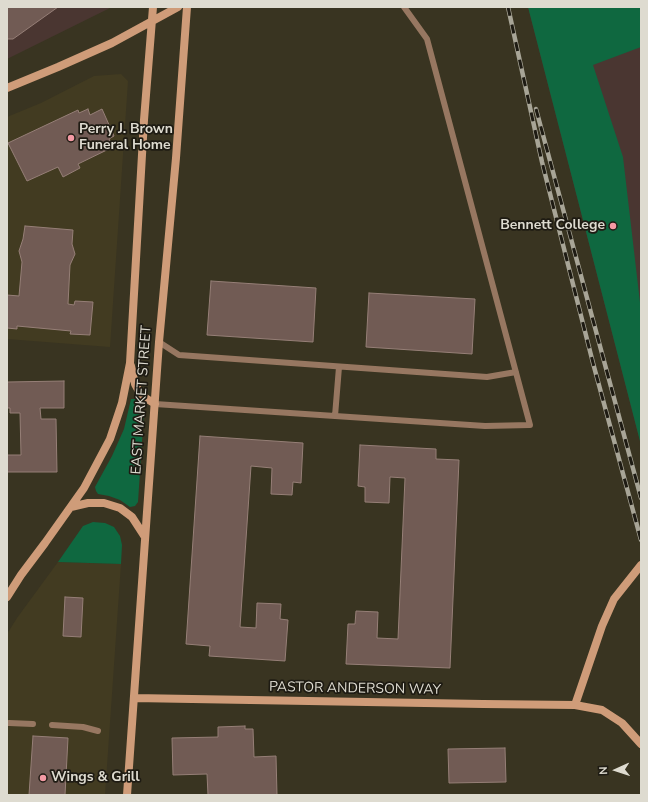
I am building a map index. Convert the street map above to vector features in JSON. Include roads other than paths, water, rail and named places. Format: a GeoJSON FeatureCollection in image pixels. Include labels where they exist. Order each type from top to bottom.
{"type":"FeatureCollection","features":[{"type":"Feature","properties":{"kind":"main road","name":"EAST MARKET STREET"},"geometry":{"type":"LineString","coordinates":[[7,597],[20,575],[84,488],[110,439],[122,403],[130,363],[144,120],[153,7]]}},
{"type":"Feature","properties":{"kind":"main road"},"geometry":{"type":"LineString","coordinates":[[7,88],[112,43],[178,7]]}},
{"type":"Feature","properties":{"kind":"main road","name":"EAST MARKET STREET"},"geometry":{"type":"LineString","coordinates":[[128,795],[159,342],[176,158],[187,7]]}},
{"type":"Feature","properties":{"kind":"main road"},"geometry":{"type":"LineString","coordinates":[[130,363],[135,384],[142,395],[155,404]]}},
{"type":"Feature","properties":{"kind":"main road"},"geometry":{"type":"LineString","coordinates":[[71,507],[88,503],[104,503],[120,508],[132,517],[145,537]]}},
{"type":"Feature","properties":{"kind":"main road"},"geometry":{"type":"LineString","coordinates":[[575,705],[602,626],[614,599],[641,565]]}},
{"type":"Feature","properties":{"kind":"main road","name":"PASTOR ANDERSON WAY"},"geometry":{"type":"LineString","coordinates":[[134,698],[575,705],[602,710],[622,723],[641,744]]}},
{"type":"Feature","properties":{"kind":"lane"},"geometry":{"type":"LineString","coordinates":[[155,404],[485,426],[530,425],[427,39],[404,7]]}},
{"type":"Feature","properties":{"kind":"lane"},"geometry":{"type":"LineString","coordinates":[[159,342],[179,355],[487,377],[516,372]]}},
{"type":"Feature","properties":{"kind":"lane"},"geometry":{"type":"LineString","coordinates":[[335,416],[339,367]]}},
{"type":"Feature","properties":{"kind":"lane"},"geometry":{"type":"LineString","coordinates":[[9,723],[33,724]]}},
{"type":"Feature","properties":{"kind":"lane"},"geometry":{"type":"LineString","coordinates":[[52,725],[83,727],[98,731]]}},
{"type":"Feature","properties":{"kind":"railway"},"geometry":{"type":"LineString","coordinates":[[508,7],[542,162],[593,363],[641,540]]}},
{"type":"Feature","properties":{"kind":"railway"},"geometry":{"type":"LineString","coordinates":[[536,109],[641,498]]}},
{"type":"Feature","properties":{"kind":"place","name":"Perry J. Brown Funeral Home"},"geometry":{"type":"Point","coordinates":[71,138]}},
{"type":"Feature","properties":{"kind":"place","name":"Bennett College"},"geometry":{"type":"Point","coordinates":[613,226]}},
{"type":"Feature","properties":{"kind":"place","name":"Wings & Grill"},"geometry":{"type":"Point","coordinates":[43,778]}}]}
